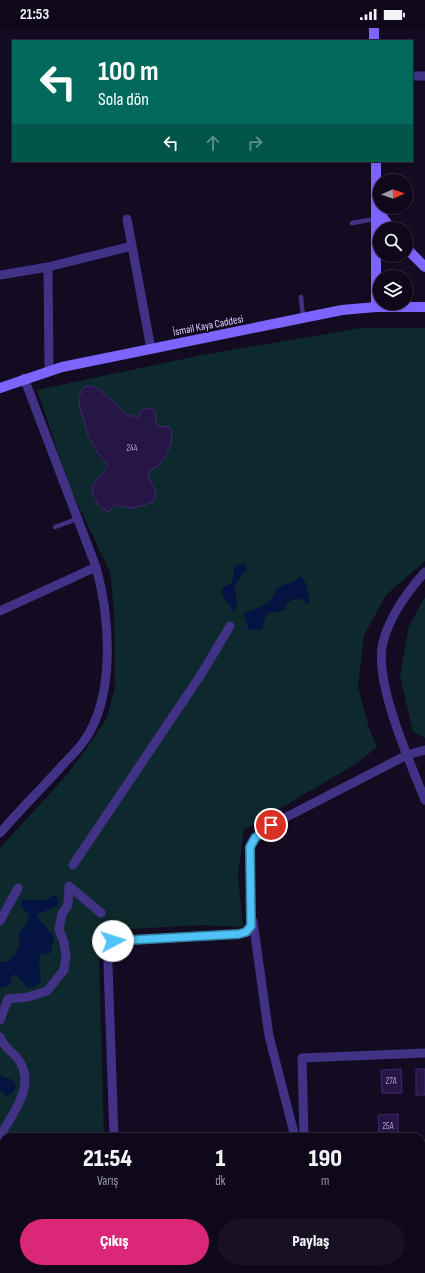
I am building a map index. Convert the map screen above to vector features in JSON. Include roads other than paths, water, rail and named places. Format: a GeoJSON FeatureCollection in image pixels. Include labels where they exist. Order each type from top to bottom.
{"type":"FeatureCollection","features":[{"type":"Feature","properties":{"kind":"street"},"geometry":{"type":"LineString","coordinates":[[374,28],[374,40]]}},
{"type":"Feature","properties":{"kind":"street"},"geometry":{"type":"LineString","coordinates":[[413,76],[425,76]]}},
{"type":"Feature","properties":{"kind":"street"},"geometry":{"type":"LineString","coordinates":[[376,162],[376,174]]}},
{"type":"Feature","properties":{"kind":"street"},"geometry":{"type":"LineString","coordinates":[[376,270],[377,214]]}},
{"type":"Feature","properties":{"kind":"street"},"geometry":{"type":"LineString","coordinates":[[127,219],[151,349]]}},
{"type":"Feature","properties":{"kind":"street"},"geometry":{"type":"LineString","coordinates":[[0,275],[48,267],[132,246]]}},
{"type":"Feature","properties":{"kind":"street"},"geometry":{"type":"LineString","coordinates":[[413,255],[425,267]]}},
{"type":"Feature","properties":{"kind":"street"},"geometry":{"type":"LineString","coordinates":[[48,267],[49,370]]}},
{"type":"Feature","properties":{"kind":"street","name":"İsmail Kaya Caddesi"},"geometry":{"type":"LineString","coordinates":[[0,388],[49,370],[342,310],[373,307]]}},
{"type":"Feature","properties":{"kind":"street","name":"İsmail Kaya Caddesi"},"geometry":{"type":"LineString","coordinates":[[413,307],[425,307]]}},
{"type":"Feature","properties":{"kind":"street"},"geometry":{"type":"LineString","coordinates":[[3,830],[84,741],[97,718],[106,678],[107,638],[103,590],[96,566],[24,378]]}},
{"type":"Feature","properties":{"kind":"street"},"geometry":{"type":"LineString","coordinates":[[0,611],[96,566]]}},
{"type":"Feature","properties":{"kind":"street"},"geometry":{"type":"LineString","coordinates":[[425,572],[410,588],[396,611],[382,643],[381,671],[386,692],[407,755],[425,800]]}},
{"type":"Feature","properties":{"kind":"street"},"geometry":{"type":"LineString","coordinates":[[73,865],[202,673],[230,626]]}},
{"type":"Feature","properties":{"kind":"street"},"geometry":{"type":"LineString","coordinates":[[114,1133],[108,965],[109,947],[113,941],[239,934],[246,932],[251,926],[252,909],[250,847],[255,838],[271,825],[407,755],[425,750]]}},
{"type":"Feature","properties":{"kind":"street"},"geometry":{"type":"LineString","coordinates":[[0,819],[3,830]]}},
{"type":"Feature","properties":{"kind":"street"},"geometry":{"type":"LineString","coordinates":[[0,993],[8,999],[28,997],[47,991],[64,970],[66,956],[64,943],[59,929],[62,914],[68,905],[69,886],[101,913]]}},
{"type":"Feature","properties":{"kind":"street"},"geometry":{"type":"LineString","coordinates":[[0,921],[18,888]]}},
{"type":"Feature","properties":{"kind":"street"},"geometry":{"type":"LineString","coordinates":[[252,909],[269,1036],[293,1133]]}},
{"type":"Feature","properties":{"kind":"street"},"geometry":{"type":"LineString","coordinates":[[0,1020],[8,999]]}},
{"type":"Feature","properties":{"kind":"street"},"geometry":{"type":"LineString","coordinates":[[0,1037],[24,1068],[26,1085],[22,1098],[2,1133]]}},
{"type":"Feature","properties":{"kind":"street"},"geometry":{"type":"LineString","coordinates":[[304,1133],[302,1058],[425,1052]]}},
{"type":"Feature","properties":{"kind":"lane"},"geometry":{"type":"LineString","coordinates":[[352,223],[377,219]]}},
{"type":"Feature","properties":{"kind":"lane"},"geometry":{"type":"LineString","coordinates":[[301,297],[303,318]]}},
{"type":"Feature","properties":{"kind":"lane"},"geometry":{"type":"LineString","coordinates":[[55,527],[77,519]]}}]}
